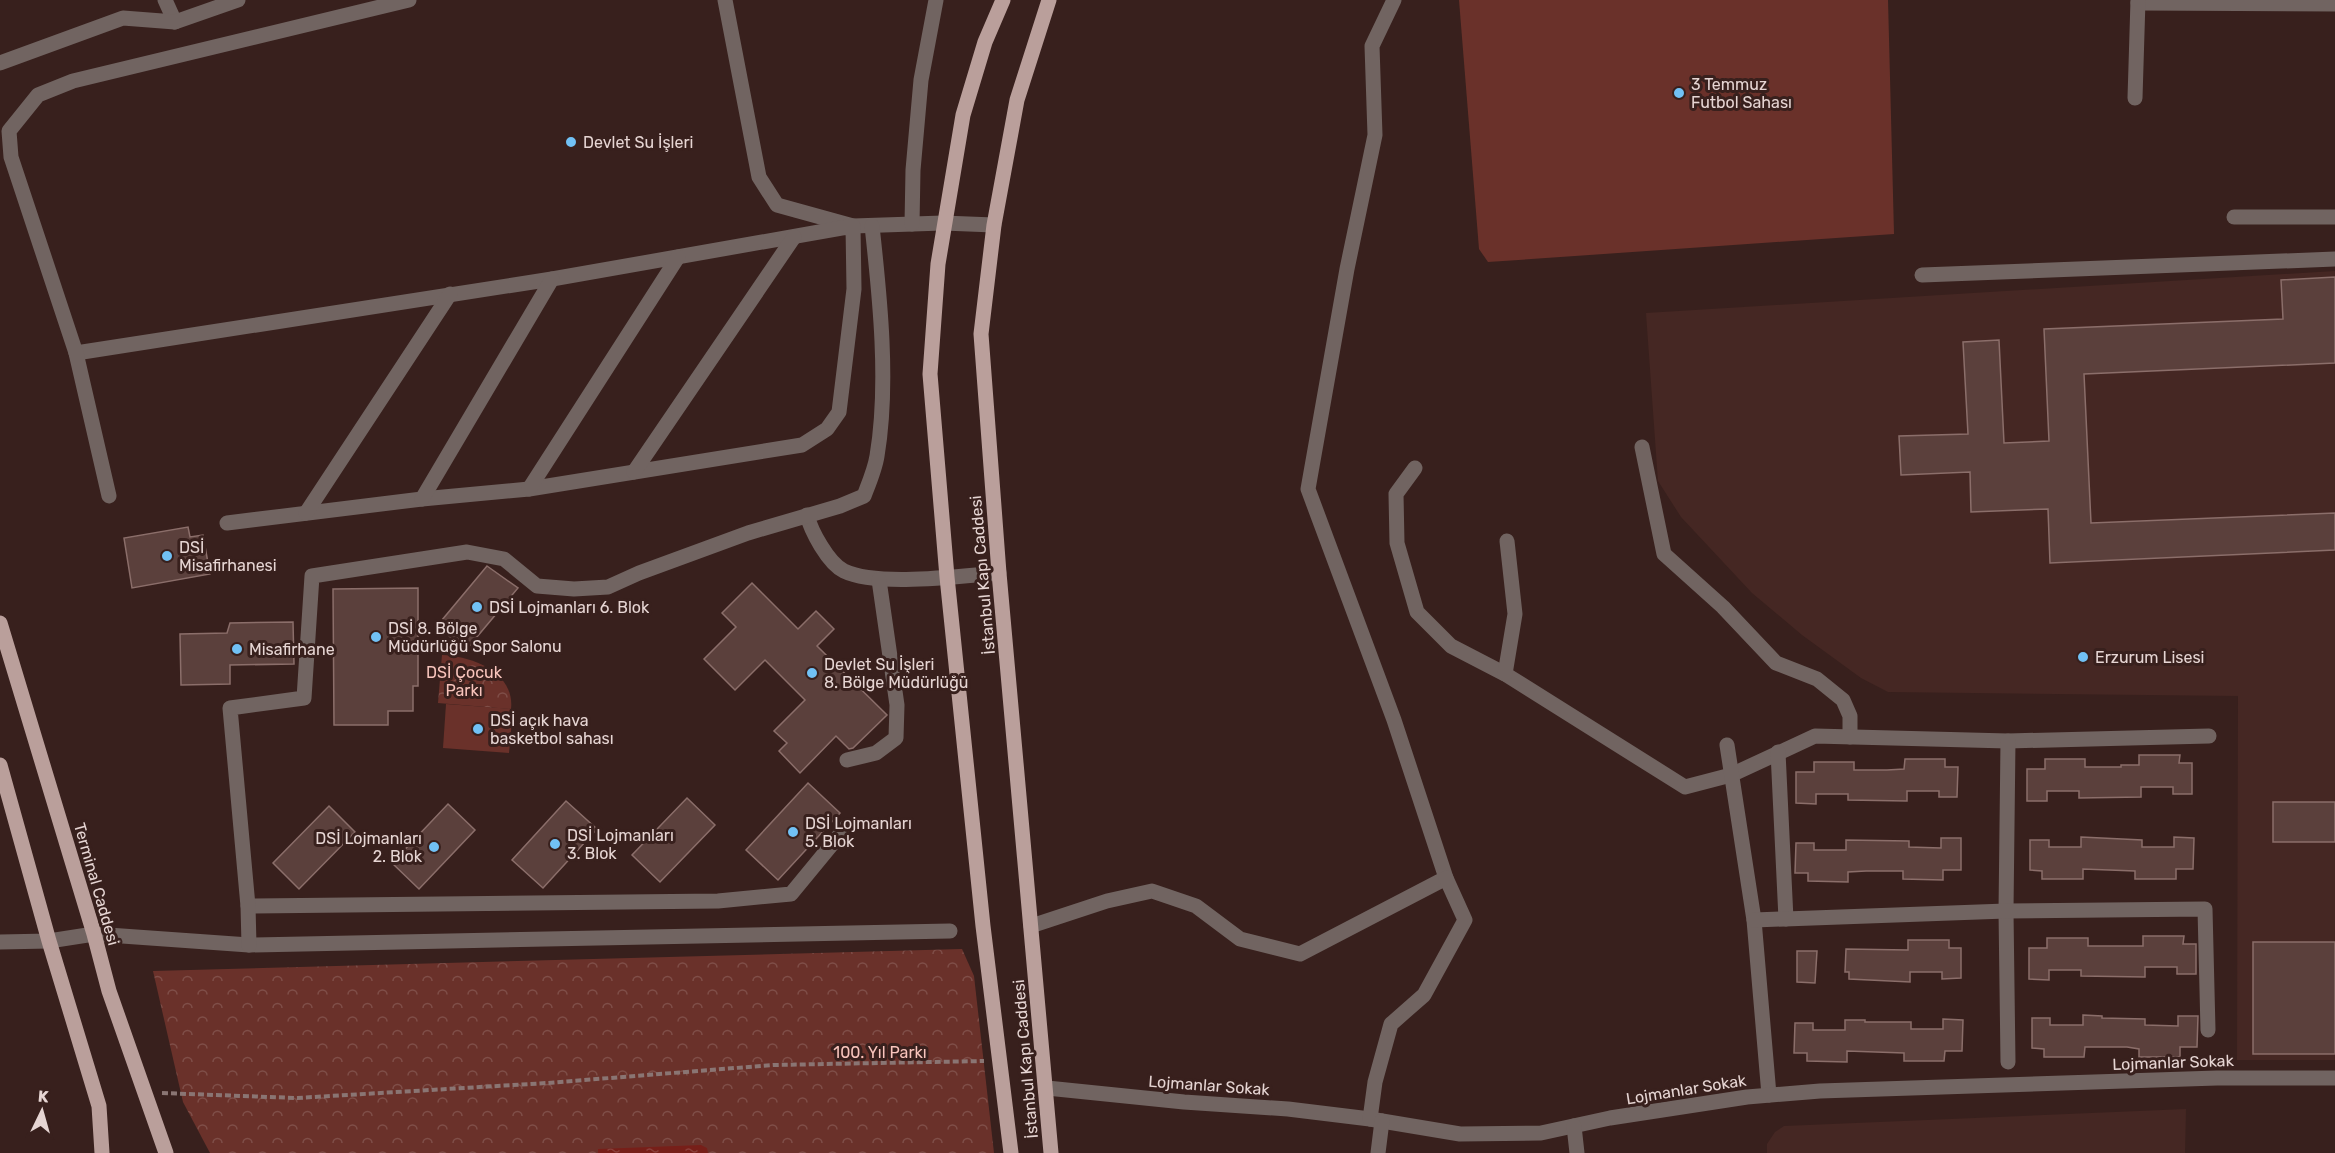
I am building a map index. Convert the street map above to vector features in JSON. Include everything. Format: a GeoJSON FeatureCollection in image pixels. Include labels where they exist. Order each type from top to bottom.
{"type":"FeatureCollection","features":[{"type":"Feature","properties":{"kind":"main road"},"geometry":{"type":"LineString","coordinates":[[1003,0],[986,42],[963,115],[943,223],[930,374],[983,926],[1011,1153]]}},
{"type":"Feature","properties":{"kind":"main road","name":"İstanbul Kapı Caddesi"},"geometry":{"type":"LineString","coordinates":[[1049,0],[1017,100],[994,225],[981,334],[999,573],[1047,1088],[1051,1153]]}},
{"type":"Feature","properties":{"kind":"main road","name":"Terminal Caddesi"},"geometry":{"type":"LineString","coordinates":[[0,623],[94,934],[109,991],[166,1153]]}},
{"type":"Feature","properties":{"kind":"main road"},"geometry":{"type":"LineString","coordinates":[[0,765],[49,941],[99,1106],[102,1153]]}},
{"type":"Feature","properties":{"kind":"street"},"geometry":{"type":"LineString","coordinates":[[165,0],[175,22]]}},
{"type":"Feature","properties":{"kind":"street"},"geometry":{"type":"LineString","coordinates":[[0,63],[123,18],[175,22],[238,0]]}},
{"type":"Feature","properties":{"kind":"street"},"geometry":{"type":"LineString","coordinates":[[109,496],[76,353],[11,158],[9,131],[38,95],[73,81],[409,0]]}},
{"type":"Feature","properties":{"kind":"street"},"geometry":{"type":"LineString","coordinates":[[725,0],[759,177],[777,205],[853,226]]}},
{"type":"Feature","properties":{"kind":"street"},"geometry":{"type":"LineString","coordinates":[[912,224],[913,170],[921,80],[936,0]]}},
{"type":"Feature","properties":{"kind":"street"},"geometry":{"type":"LineString","coordinates":[[1378,1153],[1375,1082],[1391,1024],[1424,995],[1465,921],[1446,878],[1394,720],[1308,489],[1347,269],[1375,135],[1372,46],[1394,0]]}},
{"type":"Feature","properties":{"kind":"street"},"geometry":{"type":"LineString","coordinates":[[2135,98],[2138,1],[2335,4]]}},
{"type":"Feature","properties":{"kind":"street"},"geometry":{"type":"LineString","coordinates":[[2234,217],[2335,217]]}},
{"type":"Feature","properties":{"kind":"street"},"geometry":{"type":"LineString","coordinates":[[76,353],[552,279],[853,226],[943,223],[994,225]]}},
{"type":"Feature","properties":{"kind":"street"},"geometry":{"type":"LineString","coordinates":[[227,523],[422,499],[530,489],[802,445],[827,429],[838,412],[854,289],[853,226]]}},
{"type":"Feature","properties":{"kind":"street"},"geometry":{"type":"LineString","coordinates":[[249,945],[248,906],[230,708],[304,698],[312,576],[468,552],[504,559],[537,586],[574,589],[608,587],[639,573],[748,533],[840,506],[864,496],[877,458],[882,405],[880,295],[872,226]]}},
{"type":"Feature","properties":{"kind":"street"},"geometry":{"type":"LineString","coordinates":[[634,472],[794,237]]}},
{"type":"Feature","properties":{"kind":"street"},"geometry":{"type":"LineString","coordinates":[[530,489],[678,257]]}},
{"type":"Feature","properties":{"kind":"street"},"geometry":{"type":"LineString","coordinates":[[1922,274],[2335,259]]}},
{"type":"Feature","properties":{"kind":"street"},"geometry":{"type":"LineString","coordinates":[[422,499],[552,279]]}},
{"type":"Feature","properties":{"kind":"street"},"geometry":{"type":"LineString","coordinates":[[306,513],[450,294]]}},
{"type":"Feature","properties":{"kind":"street"},"geometry":{"type":"LineString","coordinates":[[1642,447],[1664,554],[1723,607],[1776,663],[1817,679],[1843,700],[1850,716],[1850,737]]}},
{"type":"Feature","properties":{"kind":"street"},"geometry":{"type":"LineString","coordinates":[[1415,468],[1396,494],[1397,543],[1417,612],[1451,646],[1505,674],[1685,787],[1731,775],[1815,736],[2008,741],[2208,736]]}},
{"type":"Feature","properties":{"kind":"street"},"geometry":{"type":"LineString","coordinates":[[807,515],[817,542],[842,570],[879,580],[999,573]]}},
{"type":"Feature","properties":{"kind":"street"},"geometry":{"type":"LineString","coordinates":[[1505,674],[1515,614],[1507,541]]}},
{"type":"Feature","properties":{"kind":"street"},"geometry":{"type":"LineString","coordinates":[[848,760],[876,753],[896,738],[897,705],[879,580]]}},
{"type":"Feature","properties":{"kind":"street"},"geometry":{"type":"LineString","coordinates":[[2008,741],[2006,912],[2008,1062]]}},
{"type":"Feature","properties":{"kind":"street"},"geometry":{"type":"LineString","coordinates":[[1727,745],[1754,920],[1768,1095]]}},
{"type":"Feature","properties":{"kind":"street"},"geometry":{"type":"LineString","coordinates":[[1779,752],[1786,919]]}},
{"type":"Feature","properties":{"kind":"street"},"geometry":{"type":"LineString","coordinates":[[248,906],[718,901],[791,894],[847,826]]}},
{"type":"Feature","properties":{"kind":"street"},"geometry":{"type":"LineString","coordinates":[[1031,926],[1107,901],[1152,891],[1196,906],[1240,939],[1300,954],[1446,878]]}},
{"type":"Feature","properties":{"kind":"street"},"geometry":{"type":"LineString","coordinates":[[1754,920],[2006,912],[2205,909],[2208,1030]]}},
{"type":"Feature","properties":{"kind":"street"},"geometry":{"type":"LineString","coordinates":[[0,942],[49,941],[94,934],[249,945],[950,931]]}},
{"type":"Feature","properties":{"kind":"street","name":"Lojmanlar Sokak"},"geometry":{"type":"LineString","coordinates":[[1047,1088],[1184,1102],[1288,1109],[1460,1134],[1541,1133],[1622,1117],[1747,1097],[1820,1091],[2217,1078],[2335,1078]]}},
{"type":"Feature","properties":{"kind":"street"},"geometry":{"type":"LineString","coordinates":[[1574,1126],[1577,1153]]}},
{"type":"Feature","properties":{"kind":"path"},"geometry":{"type":"LineString","coordinates":[[145,1092],[297,1098],[547,1083],[773,1065],[1000,1061]]}},
{"type":"Feature","properties":{"kind":"shaded area","name":"Erzurum Lisesi"},"geometry":{"type":"Polygon","coordinates":[[[2335,271],[2335,1060],[2237,1060],[2238,696],[1888,692],[1861,678],[1802,635],[1752,593],[1681,517],[1658,481],[1646,313],[2335,271]]]}},
{"type":"Feature","properties":{"kind":"shaded area"},"geometry":{"type":"Polygon","coordinates":[[[2186,1109],[2185,1153],[1767,1153],[1767,1144],[1775,1132],[1784,1126],[2186,1109]]]}},
{"type":"Feature","properties":{"kind":"green space","name":"3 Temmuz Futbol Sahası"},"geometry":{"type":"Polygon","coordinates":[[[1459,0],[1888,0],[1894,234],[1488,262],[1479,249],[1459,0]]]}},
{"type":"Feature","properties":{"kind":"green space","name":"DSİ Çocuk Parkı"},"geometry":{"type":"Polygon","coordinates":[[[442,655],[466,659],[489,668],[506,685],[511,709],[438,703],[442,655]]]}},
{"type":"Feature","properties":{"kind":"green space","name":"DSİ açık hava basketbol sahası"},"geometry":{"type":"Polygon","coordinates":[[[446,704],[513,709],[509,753],[443,748],[446,704]]]}},
{"type":"Feature","properties":{"kind":"green space","name":"100. Yıl Parkı"},"geometry":{"type":"Polygon","coordinates":[[[962,949],[974,976],[994,1153],[210,1153],[183,1102],[153,971],[962,949]]]}},
{"type":"Feature","properties":{"kind":"water"},"geometry":{"type":"Polygon","coordinates":[[[701,1145],[707,1148],[708,1153],[598,1153],[598,1149],[701,1145]]]}},
{"type":"Feature","properties":{"kind":"building"},"geometry":{"type":"Polygon","coordinates":[[[2335,277],[2335,363],[2084,374],[2091,523],[2335,513],[2335,550],[2050,563],[2048,509],[1971,512],[1970,472],[1901,475],[1899,436],[1968,434],[1963,342],[1999,340],[2004,443],[2049,441],[2044,329],[2283,319],[2281,280],[2335,277]]]}},
{"type":"Feature","properties":{"kind":"building","name":"DSİ Misafirhanesi"},"geometry":{"type":"Polygon","coordinates":[[[188,527],[190,537],[203,535],[210,574],[132,588],[124,538],[188,527]]]}},
{"type":"Feature","properties":{"kind":"building","name":"DSİ Lojmanları 6. Blok"},"geometry":{"type":"Polygon","coordinates":[[[487,566],[518,588],[466,650],[437,626],[487,566]]]}},
{"type":"Feature","properties":{"kind":"building","name":"Devlet Su İşleri 8. Bölge Müdürlüğü"},"geometry":{"type":"Polygon","coordinates":[[[752,583],[798,629],[816,611],[834,629],[817,646],[887,715],[853,748],[849,749],[836,736],[800,773],[779,751],[787,743],[774,731],[805,700],[765,660],[735,690],[704,659],[736,627],[722,613],[752,583]]]}},
{"type":"Feature","properties":{"kind":"building","name":"DSİ 8. Bölge Müdürlüğü Spor Salonu"},"geometry":{"type":"Polygon","coordinates":[[[418,588],[418,686],[413,686],[413,711],[388,711],[388,725],[334,725],[333,589],[418,588]]]}},
{"type":"Feature","properties":{"kind":"building","name":"Misafirhane"},"geometry":{"type":"Polygon","coordinates":[[[293,622],[294,664],[230,665],[230,684],[181,685],[180,634],[227,633],[230,623],[293,622]]]}},
{"type":"Feature","properties":{"kind":"building"},"geometry":{"type":"Polygon","coordinates":[[[2139,755],[2180,755],[2179,763],[2192,763],[2192,794],[2173,794],[2173,787],[2141,787],[2141,797],[2079,798],[2079,791],[2047,791],[2047,801],[2027,801],[2027,769],[2045,769],[2045,759],[2085,759],[2085,767],[2121,767],[2121,765],[2139,765],[2139,755]]]}},
{"type":"Feature","properties":{"kind":"building"},"geometry":{"type":"Polygon","coordinates":[[[1905,759],[1945,759],[1945,767],[1958,767],[1957,797],[1939,797],[1939,791],[1907,791],[1907,801],[1848,800],[1848,794],[1816,794],[1816,804],[1796,803],[1796,772],[1814,772],[1814,762],[1854,762],[1854,770],[1887,770],[1904,769],[1905,759]]]}},
{"type":"Feature","properties":{"kind":"building","name":"DSİ Lojmanları 5. Blok"},"geometry":{"type":"Polygon","coordinates":[[[808,783],[840,813],[778,880],[746,850],[808,783]]]}},
{"type":"Feature","properties":{"kind":"building"},"geometry":{"type":"Polygon","coordinates":[[[687,798],[715,825],[660,882],[632,855],[687,798]]]}},
{"type":"Feature","properties":{"kind":"building","name":"DSİ Lojmanları 3. Blok"},"geometry":{"type":"Polygon","coordinates":[[[566,801],[597,829],[543,888],[512,860],[566,801]]]}},
{"type":"Feature","properties":{"kind":"building"},"geometry":{"type":"Polygon","coordinates":[[[2273,802],[2335,802],[2335,842],[2273,842],[2273,802]]]}},
{"type":"Feature","properties":{"kind":"building","name":"DSİ Lojmanları 2. Blok"},"geometry":{"type":"Polygon","coordinates":[[[448,804],[475,830],[419,889],[392,863],[448,804]]]}},
{"type":"Feature","properties":{"kind":"building"},"geometry":{"type":"Polygon","coordinates":[[[329,806],[355,832],[299,889],[273,863],[329,806]]]}},
{"type":"Feature","properties":{"kind":"building"},"geometry":{"type":"Polygon","coordinates":[[[2081,837],[2142,840],[2142,847],[2174,847],[2174,837],[2194,838],[2193,869],[2176,869],[2176,879],[2135,879],[2135,871],[2083,869],[2083,879],[2042,879],[2042,871],[2030,870],[2030,840],[2049,840],[2049,847],[2081,847],[2081,837]]]}},
{"type":"Feature","properties":{"kind":"building"},"geometry":{"type":"Polygon","coordinates":[[[1941,838],[1961,838],[1961,870],[1943,870],[1943,880],[1903,879],[1903,871],[1866,871],[1848,872],[1848,882],[1808,881],[1808,873],[1795,873],[1796,843],[1814,843],[1814,850],[1846,850],[1846,840],[1909,841],[1909,847],[1941,848],[1941,838]]]}},
{"type":"Feature","properties":{"kind":"building"},"geometry":{"type":"Polygon","coordinates":[[[2143,936],[2184,936],[2183,944],[2196,944],[2196,974],[2177,974],[2177,967],[2145,967],[2145,977],[2081,976],[2081,970],[2049,970],[2049,980],[2029,979],[2029,948],[2047,948],[2047,938],[2088,938],[2088,946],[2143,946],[2143,936]]]}},
{"type":"Feature","properties":{"kind":"building"},"geometry":{"type":"Polygon","coordinates":[[[1908,940],[1949,940],[1949,948],[1961,948],[1961,978],[1942,979],[1942,972],[1910,972],[1910,982],[1849,979],[1849,972],[1845,972],[1846,949],[1908,950],[1908,940]]]}},
{"type":"Feature","properties":{"kind":"building"},"geometry":{"type":"Polygon","coordinates":[[[2253,942],[2335,942],[2335,1054],[2253,1054],[2253,942]]]}},
{"type":"Feature","properties":{"kind":"building"},"geometry":{"type":"Polygon","coordinates":[[[1797,951],[1817,951],[1815,983],[1797,982],[1797,951]]]}},
{"type":"Feature","properties":{"kind":"building"},"geometry":{"type":"Polygon","coordinates":[[[2083,1015],[2145,1019],[2145,1025],[2178,1026],[2178,1016],[2198,1016],[2197,1047],[2180,1047],[2180,1057],[2139,1057],[2139,1049],[2127,1047],[2085,1047],[2084,1057],[2044,1057],[2044,1049],[2032,1048],[2032,1018],[2050,1018],[2050,1025],[2083,1025],[2083,1015]]]}},
{"type":"Feature","properties":{"kind":"building"},"geometry":{"type":"Polygon","coordinates":[[[1943,1019],[1963,1020],[1962,1051],[1945,1051],[1944,1061],[1904,1061],[1904,1053],[1847,1051],[1847,1062],[1807,1061],[1807,1053],[1794,1053],[1795,1023],[1813,1023],[1813,1030],[1845,1030],[1845,1020],[1911,1022],[1911,1029],[1943,1029],[1943,1019]]]}},
{"type":"Feature","properties":{"kind":"place","name":"3 Temmuz Futbol Sahası"},"geometry":{"type":"Point","coordinates":[1679,93]}},
{"type":"Feature","properties":{"kind":"place","name":"Devlet Su İşleri"},"geometry":{"type":"Point","coordinates":[571,142]}},
{"type":"Feature","properties":{"kind":"place","name":"DSİ Misafirhanesi"},"geometry":{"type":"Point","coordinates":[167,556]}},
{"type":"Feature","properties":{"kind":"place","name":"DSİ Lojmanları 6. Blok"},"geometry":{"type":"Point","coordinates":[477,607]}},
{"type":"Feature","properties":{"kind":"place","name":"DSİ 8. Bölge Müdürlüğü Spor Salonu"},"geometry":{"type":"Point","coordinates":[376,637]}},
{"type":"Feature","properties":{"kind":"place","name":"Misafirhane"},"geometry":{"type":"Point","coordinates":[237,649]}},
{"type":"Feature","properties":{"kind":"place","name":"Erzurum Lisesi"},"geometry":{"type":"Point","coordinates":[2083,657]}},
{"type":"Feature","properties":{"kind":"place","name":"Devlet Su İşleri 8. Bölge Müdürlüğü"},"geometry":{"type":"Point","coordinates":[812,673]}},
{"type":"Feature","properties":{"kind":"place","name":"DSİ açık hava basketbol sahası"},"geometry":{"type":"Point","coordinates":[478,729]}},
{"type":"Feature","properties":{"kind":"place","name":"DSİ Lojmanları 5. Blok"},"geometry":{"type":"Point","coordinates":[793,832]}},
{"type":"Feature","properties":{"kind":"place","name":"DSİ Lojmanları 3. Blok"},"geometry":{"type":"Point","coordinates":[555,844]}},
{"type":"Feature","properties":{"kind":"place","name":"DSİ Lojmanları 2. Blok"},"geometry":{"type":"Point","coordinates":[434,847]}}]}
